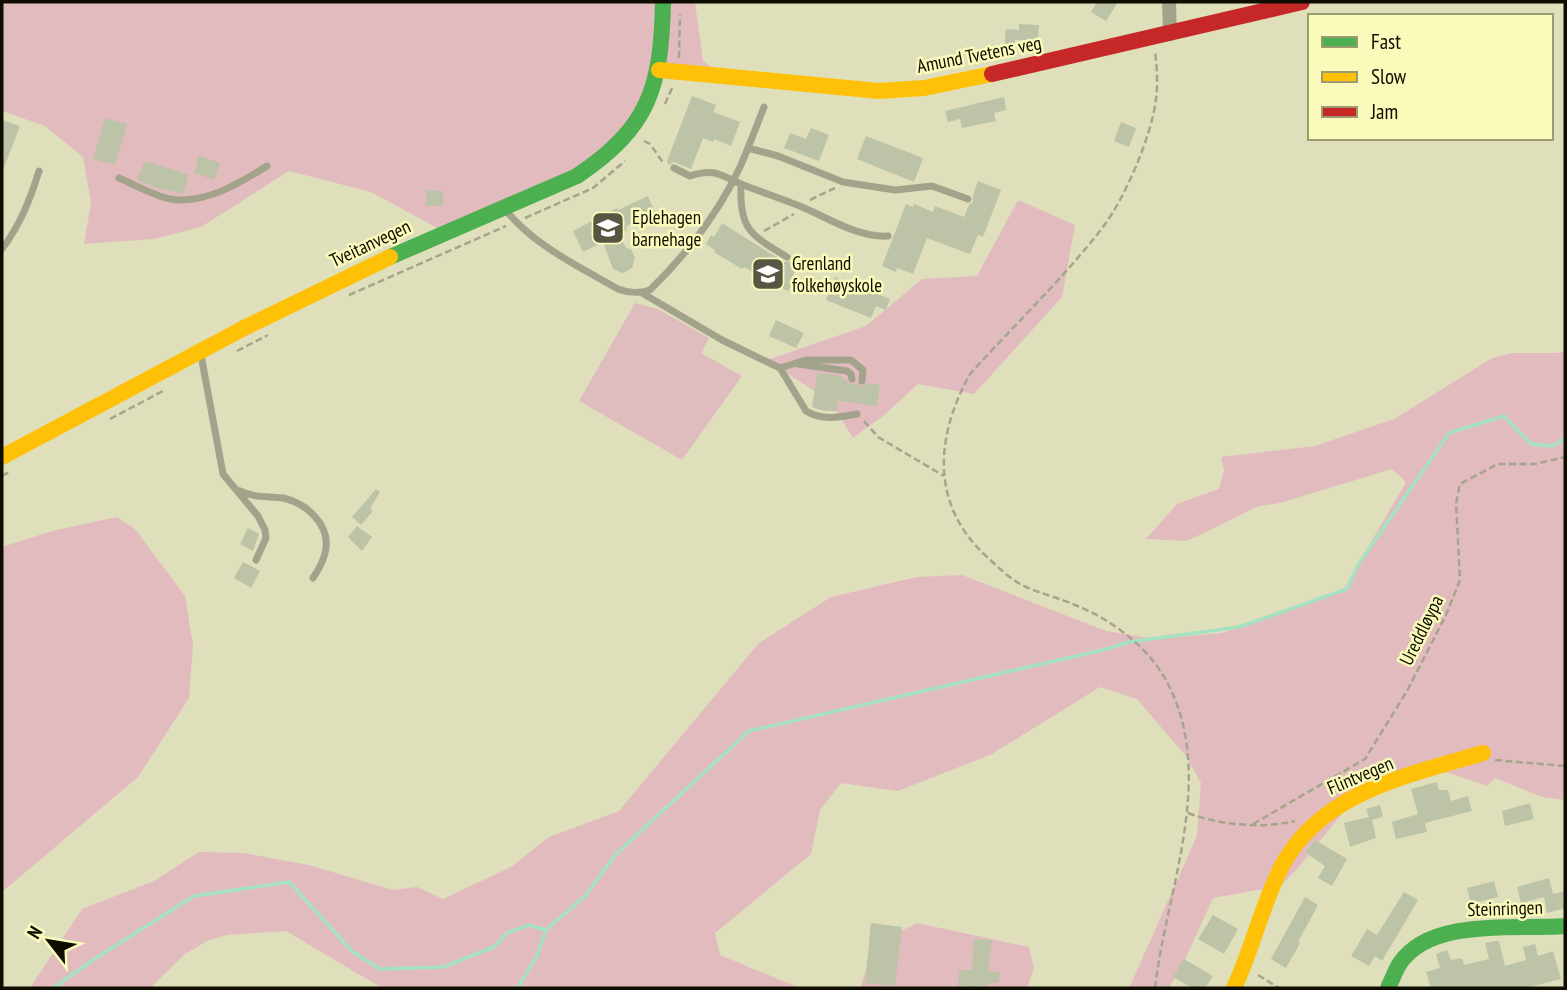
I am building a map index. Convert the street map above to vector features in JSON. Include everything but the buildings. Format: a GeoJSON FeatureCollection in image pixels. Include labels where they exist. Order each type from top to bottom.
{"type":"FeatureCollection","features":[{"type":"Feature","properties":{"kind":"street","name":"Tveitanvegen"},"geometry":{"type":"LineString","coordinates":[[2,457],[200,351],[362,269],[577,176],[597,164],[615,149],[640,118],[649,101],[659,70],[663,2]]}},
{"type":"Feature","properties":{"kind":"street"},"geometry":{"type":"LineString","coordinates":[[1169,2],[1171,34]]}},
{"type":"Feature","properties":{"kind":"street","name":"Amund Tvetens veg"},"geometry":{"type":"LineString","coordinates":[[659,70],[880,91],[924,88],[1154,38],[1294,3]]}},
{"type":"Feature","properties":{"kind":"street","name":"Flintvegen"},"geometry":{"type":"LineString","coordinates":[[1234,988],[1283,863],[1296,842],[1317,819],[1360,794],[1483,753]]}},
{"type":"Feature","properties":{"kind":"street","name":"Steinringen"},"geometry":{"type":"LineString","coordinates":[[1388,988],[1392,976],[1409,951],[1426,939],[1465,929],[1565,926]]}},
{"type":"Feature","properties":{"kind":"lane"},"geometry":{"type":"LineString","coordinates":[[504,208],[515,222],[537,241],[618,289],[628,293],[650,290],[674,265],[737,182],[764,107]]}},
{"type":"Feature","properties":{"kind":"lane"},"geometry":{"type":"LineString","coordinates":[[748,148],[778,156],[843,182],[895,191],[932,187],[968,199]]}},
{"type":"Feature","properties":{"kind":"lane"},"geometry":{"type":"LineString","coordinates":[[119,178],[159,196],[184,200],[216,193],[267,166]]}},
{"type":"Feature","properties":{"kind":"lane"},"geometry":{"type":"LineString","coordinates":[[674,169],[690,176],[711,172],[870,236],[888,236]]}},
{"type":"Feature","properties":{"kind":"lane"},"geometry":{"type":"LineString","coordinates":[[2,249],[28,207],[39,171]]}},
{"type":"Feature","properties":{"kind":"lane"},"geometry":{"type":"LineString","coordinates":[[737,182],[744,223],[757,236],[787,257]]}},
{"type":"Feature","properties":{"kind":"lane"},"geometry":{"type":"LineString","coordinates":[[642,293],[722,340],[780,368],[812,415],[836,418],[857,414]]}},
{"type":"Feature","properties":{"kind":"lane"},"geometry":{"type":"LineString","coordinates":[[200,351],[223,474],[258,516],[265,530],[266,538],[256,560]]}},
{"type":"Feature","properties":{"kind":"lane"},"geometry":{"type":"LineString","coordinates":[[780,368],[820,359],[851,360],[863,370],[862,380]]}},
{"type":"Feature","properties":{"kind":"lane"},"geometry":{"type":"LineString","coordinates":[[797,364],[847,372],[852,379]]}},
{"type":"Feature","properties":{"kind":"lane"},"geometry":{"type":"LineString","coordinates":[[231,485],[242,493],[284,498],[314,515],[327,537],[326,551],[313,578]]}},
{"type":"Feature","properties":{"kind":"path"},"geometry":{"type":"LineString","coordinates":[[1154,38],[1157,70],[1153,113],[1134,169],[1118,203],[1104,226],[1078,257],[970,374],[959,393],[948,423],[942,456],[953,511],[965,533],[1003,572],[1020,584],[1078,606],[1109,622],[1152,658],[1170,687],[1185,734],[1190,770],[1188,813],[1164,926],[1155,988]]}},
{"type":"Feature","properties":{"kind":"path"},"geometry":{"type":"LineString","coordinates":[[644,141],[650,144],[661,162],[674,169]]}},
{"type":"Feature","properties":{"kind":"path"},"geometry":{"type":"LineString","coordinates":[[793,203],[822,196],[843,182]]}},
{"type":"Feature","properties":{"kind":"path"},"geometry":{"type":"LineString","coordinates":[[757,236],[789,216],[807,209]]}},
{"type":"Feature","properties":{"kind":"path"},"geometry":{"type":"LineString","coordinates":[[857,414],[878,437],[944,476]]}},
{"type":"Feature","properties":{"kind":"path","name":"Ureddløypa"},"geometry":{"type":"LineString","coordinates":[[1254,824],[1365,759],[1400,703],[1446,615],[1460,580],[1456,503],[1460,484],[1498,464],[1535,464],[1565,457]]}},
{"type":"Feature","properties":{"kind":"path"},"geometry":{"type":"LineString","coordinates":[[1483,753],[1493,760],[1565,766]]}},
{"type":"Feature","properties":{"kind":"path"},"geometry":{"type":"LineString","coordinates":[[1188,813],[1210,820],[1272,825],[1309,817],[1317,819]]}},
{"type":"Feature","properties":{"kind":"path"},"geometry":{"type":"LineString","coordinates":[[1243,966],[1279,988]]}},
{"type":"Feature","properties":{"kind":"shaded area"},"geometry":{"type":"Polygon","coordinates":[[[2,2],[695,2],[703,61],[725,76],[658,66],[638,117],[587,169],[443,231],[371,192],[289,171],[201,227],[154,239],[84,244],[91,203],[83,157],[45,126],[2,111],[2,2]]]}},
{"type":"Feature","properties":{"kind":"shaded area"},"geometry":{"type":"Polygon","coordinates":[[[1018,200],[1075,225],[1062,297],[974,394],[918,384],[883,416],[853,438],[831,402],[767,360],[866,326],[922,279],[977,276],[1018,200]]]}},
{"type":"Feature","properties":{"kind":"shaded area"},"geometry":{"type":"Polygon","coordinates":[[[635,303],[658,309],[709,338],[701,353],[742,376],[682,460],[579,401],[635,303]]]}},
{"type":"Feature","properties":{"kind":"shaded area"},"geometry":{"type":"Polygon","coordinates":[[[1565,351],[1565,800],[1542,797],[1495,778],[1487,786],[1446,772],[1358,794],[1296,870],[1270,896],[1262,889],[1213,898],[1169,988],[1129,988],[1197,836],[1201,783],[1185,755],[1137,699],[1100,687],[992,754],[898,791],[841,783],[820,810],[811,854],[715,933],[720,955],[800,988],[382,988],[286,931],[227,935],[209,940],[185,954],[150,988],[30,988],[82,909],[154,881],[199,852],[243,853],[309,865],[393,890],[417,887],[443,899],[511,867],[549,837],[619,811],[759,643],[831,597],[917,577],[962,575],[1106,631],[1156,639],[1222,633],[1342,592],[1406,482],[1392,469],[1280,503],[1259,506],[1187,541],[1146,539],[1177,504],[1219,489],[1224,470],[1221,457],[1315,446],[1394,419],[1492,358],[1513,353],[1565,351]]]}},
{"type":"Feature","properties":{"kind":"shaded area"},"geometry":{"type":"Polygon","coordinates":[[[117,517],[135,529],[185,596],[193,645],[189,698],[138,777],[2,892],[2,547],[52,531],[117,517]]]}},
{"type":"Feature","properties":{"kind":"shaded area"},"geometry":{"type":"Polygon","coordinates":[[[917,923],[1029,947],[1034,968],[1027,988],[860,988],[875,944],[917,923]]]}},
{"type":"Feature","properties":{"kind":"waterway"},"geometry":{"type":"LineString","coordinates":[[517,988],[536,958],[546,930],[585,896],[615,855],[749,731],[1129,642],[1239,627],[1347,589],[1358,565],[1449,433],[1504,416],[1531,444],[1553,446],[1565,438]]}},
{"type":"Feature","properties":{"kind":"waterway"},"geometry":{"type":"LineString","coordinates":[[53,988],[194,896],[289,882],[353,952],[380,969],[443,967],[494,947],[507,933],[529,925],[546,930]]}},
{"type":"Feature","properties":{"kind":"traffic: fast"},"geometry":{"type":"LineString","coordinates":[[390,257],[577,176],[602,158],[636,122],[647,103],[659,58],[663,2]]}},
{"type":"Feature","properties":{"kind":"traffic: fast"},"geometry":{"type":"LineString","coordinates":[[1388,988],[1400,963],[1414,948],[1432,938],[1476,929],[1565,926]]}},
{"type":"Feature","properties":{"kind":"traffic: slow"},"geometry":{"type":"LineString","coordinates":[[659,70],[879,91],[924,88],[992,74]]}},
{"type":"Feature","properties":{"kind":"traffic: slow"},"geometry":{"type":"LineString","coordinates":[[2,457],[244,328],[390,257]]}},
{"type":"Feature","properties":{"kind":"traffic: slow"},"geometry":{"type":"LineString","coordinates":[[1234,988],[1283,864],[1300,839],[1321,819],[1371,789],[1483,753]]}},
{"type":"Feature","properties":{"kind":"traffic: jam"},"geometry":{"type":"LineString","coordinates":[[992,74],[1302,2]]}},
{"type":"Feature","properties":{"kind":"place","name":"Eplehagen barnehage"},"geometry":{"type":"Point","coordinates":[608,228]}},
{"type":"Feature","properties":{"kind":"place","name":"Grenland folkehøyskole"},"geometry":{"type":"Point","coordinates":[768,274]}}]}
